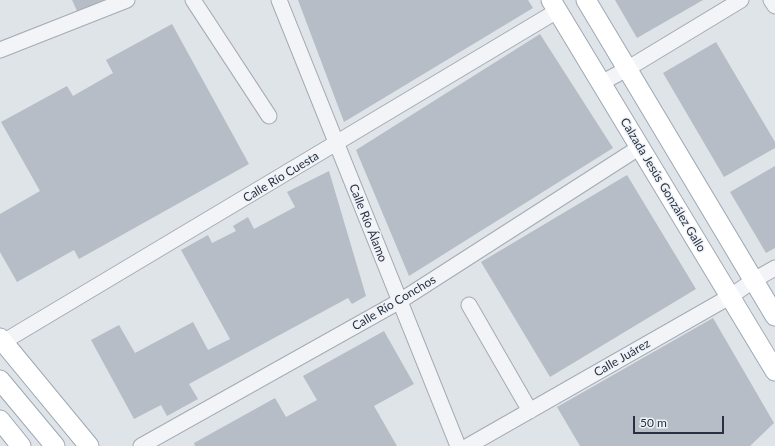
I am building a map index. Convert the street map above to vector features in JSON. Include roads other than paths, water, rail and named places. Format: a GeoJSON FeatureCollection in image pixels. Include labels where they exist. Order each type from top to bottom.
{"type":"FeatureCollection","features":[{"type":"Feature","properties":{"kind":"main road"},"geometry":{"type":"LineString","coordinates":[[586,0],[775,316]]}},
{"type":"Feature","properties":{"kind":"main road","name":"Calzada Jesús González Gallo"},"geometry":{"type":"LineString","coordinates":[[554,6],[775,370]]}},
{"type":"Feature","properties":{"kind":"main road"},"geometry":{"type":"LineString","coordinates":[[2,340],[89,446]]}},
{"type":"Feature","properties":{"kind":"main road"},"geometry":{"type":"LineString","coordinates":[[0,380],[55,446]]}},
{"type":"Feature","properties":{"kind":"main road"},"geometry":{"type":"LineString","coordinates":[[0,420],[21,446]]}},
{"type":"Feature","properties":{"kind":"street"},"geometry":{"type":"LineString","coordinates":[[0,50],[127,0]]}},
{"type":"Feature","properties":{"kind":"street"},"geometry":{"type":"LineString","coordinates":[[193,0],[269,116]]}},
{"type":"Feature","properties":{"kind":"street","name":"Calle Río Álamo"},"geometry":{"type":"LineString","coordinates":[[279,0],[458,446]]}},
{"type":"Feature","properties":{"kind":"street"},"geometry":{"type":"LineString","coordinates":[[601,83],[627,69],[741,0]]}},
{"type":"Feature","properties":{"kind":"street"},"geometry":{"type":"LineString","coordinates":[[772,0],[775,6]]}},
{"type":"Feature","properties":{"kind":"street","name":"Calle Río Cuesta"},"geometry":{"type":"LineString","coordinates":[[2,340],[336,144],[554,6]]}},
{"type":"Feature","properties":{"kind":"street","name":"Calle Río Conchos"},"geometry":{"type":"LineString","coordinates":[[141,446],[400,302],[640,147]]}},
{"type":"Feature","properties":{"kind":"street","name":"Calle Juárez"},"geometry":{"type":"LineString","coordinates":[[468,446],[731,296],[775,268]]}},
{"type":"Feature","properties":{"kind":"street"},"geometry":{"type":"LineString","coordinates":[[469,304],[530,411]]}}]}
